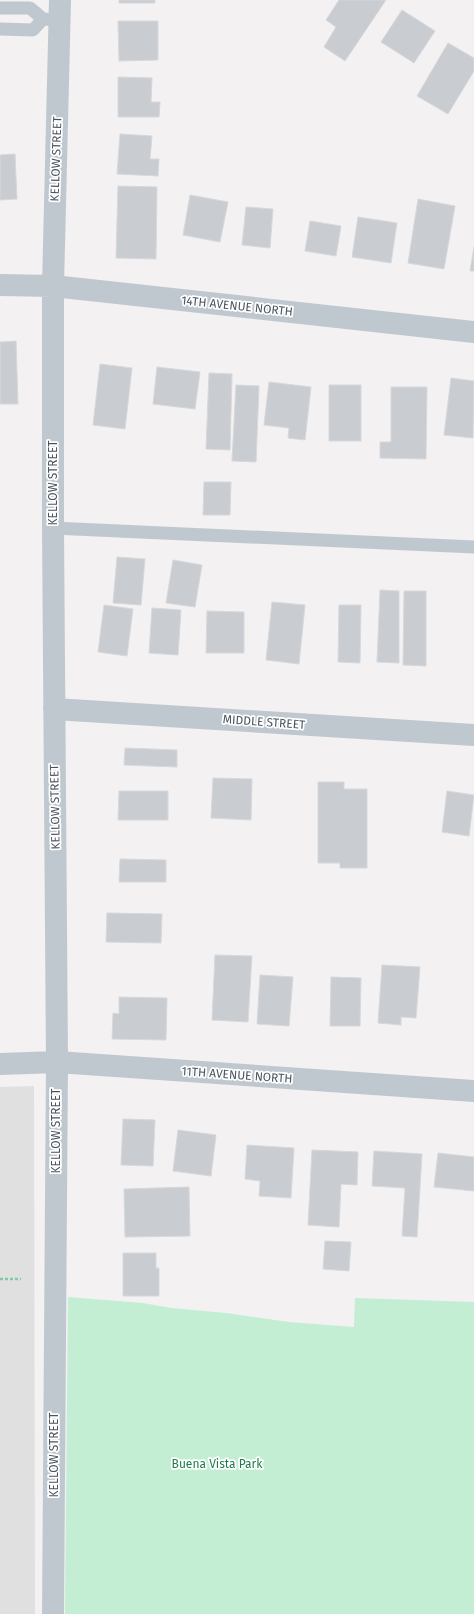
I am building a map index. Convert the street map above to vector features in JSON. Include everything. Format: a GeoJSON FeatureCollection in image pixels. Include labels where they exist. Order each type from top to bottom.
{"type":"FeatureCollection","features":[{"type":"Feature","properties":{"kind":"street","name":"KELLOW STREET"},"geometry":{"type":"LineString","coordinates":[[53,1614],[57,1062],[53,528],[54,13]]}},
{"type":"Feature","properties":{"kind":"street","name":"14TH AVENUE NORTH"},"geometry":{"type":"LineString","coordinates":[[0,285],[53,286],[474,332]]}},
{"type":"Feature","properties":{"kind":"street","name":"MIDDLE STREET"},"geometry":{"type":"LineString","coordinates":[[54,709],[474,735]]}},
{"type":"Feature","properties":{"kind":"street","name":"11TH AVENUE NORTH"},"geometry":{"type":"LineString","coordinates":[[0,1064],[57,1062],[474,1091]]}},
{"type":"Feature","properties":{"kind":"lane"},"geometry":{"type":"LineString","coordinates":[[0,8],[30,8],[54,13]]}},
{"type":"Feature","properties":{"kind":"lane"},"geometry":{"type":"LineString","coordinates":[[0,29],[33,30],[54,13]]}},
{"type":"Feature","properties":{"kind":"lane"},"geometry":{"type":"LineString","coordinates":[[53,528],[474,547]]}},
{"type":"Feature","properties":{"kind":"path"},"geometry":{"type":"LineString","coordinates":[[0,1278],[21,1279]]}},
{"type":"Feature","properties":{"kind":"shaded area"},"geometry":{"type":"Polygon","coordinates":[[[34,1086],[35,1614],[0,1614],[0,1087],[34,1086]]]}},
{"type":"Feature","properties":{"kind":"green space","name":"Buena Vista Park"},"geometry":{"type":"Polygon","coordinates":[[[68,1297],[143,1303],[171,1308],[226,1313],[289,1322],[354,1327],[355,1298],[474,1302],[474,1614],[65,1614],[68,1297]]]}},
{"type":"Feature","properties":{"kind":"building"},"geometry":{"type":"Polygon","coordinates":[[[119,0],[155,0],[155,3],[119,3],[119,0]]]}},
{"type":"Feature","properties":{"kind":"building"},"geometry":{"type":"Polygon","coordinates":[[[339,0],[386,0],[345,61],[324,47],[336,27],[326,20],[339,0]]]}},
{"type":"Feature","properties":{"kind":"building"},"geometry":{"type":"Polygon","coordinates":[[[402,10],[435,31],[414,63],[381,42],[402,10]]]}},
{"type":"Feature","properties":{"kind":"building"},"geometry":{"type":"Polygon","coordinates":[[[118,21],[158,21],[158,60],[119,61],[118,21]]]}},
{"type":"Feature","properties":{"kind":"building"},"geometry":{"type":"Polygon","coordinates":[[[448,43],[474,58],[474,71],[448,114],[417,96],[448,43]]]}},
{"type":"Feature","properties":{"kind":"building"},"geometry":{"type":"Polygon","coordinates":[[[118,77],[152,78],[151,102],[160,102],[159,117],[118,117],[118,77]]]}},
{"type":"Feature","properties":{"kind":"building"},"geometry":{"type":"Polygon","coordinates":[[[120,134],[152,136],[150,159],[159,159],[158,176],[117,174],[120,134]]]}},
{"type":"Feature","properties":{"kind":"building"},"geometry":{"type":"Polygon","coordinates":[[[15,154],[17,199],[0,200],[0,155],[15,154]]]}},
{"type":"Feature","properties":{"kind":"building"},"geometry":{"type":"Polygon","coordinates":[[[118,186],[157,187],[156,259],[116,258],[118,186]]]}},
{"type":"Feature","properties":{"kind":"building"},"geometry":{"type":"Polygon","coordinates":[[[190,195],[228,202],[220,242],[183,235],[190,195]]]}},
{"type":"Feature","properties":{"kind":"building"},"geometry":{"type":"Polygon","coordinates":[[[418,199],[455,206],[444,269],[408,263],[418,199]]]}},
{"type":"Feature","properties":{"kind":"building"},"geometry":{"type":"Polygon","coordinates":[[[246,207],[273,209],[270,248],[242,245],[246,207]]]}},
{"type":"Feature","properties":{"kind":"building"},"geometry":{"type":"Polygon","coordinates":[[[358,217],[397,223],[391,263],[352,257],[358,217]]]}},
{"type":"Feature","properties":{"kind":"building"},"geometry":{"type":"Polygon","coordinates":[[[310,221],[341,226],[336,256],[305,251],[310,221]]]}},
{"type":"Feature","properties":{"kind":"building"},"geometry":{"type":"Polygon","coordinates":[[[474,247],[474,271],[470,271],[474,247]]]}},
{"type":"Feature","properties":{"kind":"building"},"geometry":{"type":"Polygon","coordinates":[[[16,341],[18,404],[0,404],[0,342],[16,341]]]}},
{"type":"Feature","properties":{"kind":"building"},"geometry":{"type":"Polygon","coordinates":[[[100,364],[132,368],[125,429],[93,425],[100,364]]]}},
{"type":"Feature","properties":{"kind":"building"},"geometry":{"type":"Polygon","coordinates":[[[157,367],[200,372],[195,409],[153,404],[157,367]]]}},
{"type":"Feature","properties":{"kind":"building"},"geometry":{"type":"Polygon","coordinates":[[[209,373],[232,374],[230,450],[206,449],[209,373]]]}},
{"type":"Feature","properties":{"kind":"building"},"geometry":{"type":"Polygon","coordinates":[[[451,378],[474,381],[473,438],[444,435],[451,378]]]}},
{"type":"Feature","properties":{"kind":"building"},"geometry":{"type":"Polygon","coordinates":[[[269,382],[311,387],[305,440],[288,438],[289,428],[264,425],[269,382]]]}},
{"type":"Feature","properties":{"kind":"building"},"geometry":{"type":"Polygon","coordinates":[[[236,385],[259,386],[256,462],[232,461],[236,385]]]}},
{"type":"Feature","properties":{"kind":"building"},"geometry":{"type":"Polygon","coordinates":[[[329,385],[361,385],[361,441],[329,441],[329,385]]]}},
{"type":"Feature","properties":{"kind":"building"},"geometry":{"type":"Polygon","coordinates":[[[391,387],[427,387],[426,459],[380,458],[380,442],[391,442],[391,387]]]}},
{"type":"Feature","properties":{"kind":"building"},"geometry":{"type":"Polygon","coordinates":[[[204,482],[231,482],[230,515],[203,515],[204,482]]]}},
{"type":"Feature","properties":{"kind":"building"},"geometry":{"type":"Polygon","coordinates":[[[117,557],[145,559],[141,605],[113,603],[117,557]]]}},
{"type":"Feature","properties":{"kind":"building"},"geometry":{"type":"Polygon","coordinates":[[[173,560],[202,565],[195,607],[166,603],[173,560]]]}},
{"type":"Feature","properties":{"kind":"building"},"geometry":{"type":"Polygon","coordinates":[[[380,590],[399,591],[399,663],[377,662],[380,590]]]}},
{"type":"Feature","properties":{"kind":"building"},"geometry":{"type":"Polygon","coordinates":[[[404,591],[426,591],[426,666],[403,665],[404,591]]]}},
{"type":"Feature","properties":{"kind":"building"},"geometry":{"type":"Polygon","coordinates":[[[272,602],[305,605],[299,664],[266,660],[272,602]]]}},
{"type":"Feature","properties":{"kind":"building"},"geometry":{"type":"Polygon","coordinates":[[[104,605],[133,609],[127,656],[98,652],[104,605]]]}},
{"type":"Feature","properties":{"kind":"building"},"geometry":{"type":"Polygon","coordinates":[[[339,605],[361,605],[360,663],[338,662],[339,605]]]}},
{"type":"Feature","properties":{"kind":"building"},"geometry":{"type":"Polygon","coordinates":[[[152,608],[181,610],[178,655],[149,653],[152,608]]]}},
{"type":"Feature","properties":{"kind":"building"},"geometry":{"type":"Polygon","coordinates":[[[207,611],[244,612],[244,653],[206,653],[207,611]]]}},
{"type":"Feature","properties":{"kind":"building"},"geometry":{"type":"Polygon","coordinates":[[[125,748],[177,750],[177,767],[124,765],[125,748]]]}},
{"type":"Feature","properties":{"kind":"building"},"geometry":{"type":"Polygon","coordinates":[[[213,778],[252,779],[251,820],[211,818],[213,778]]]}},
{"type":"Feature","properties":{"kind":"building"},"geometry":{"type":"Polygon","coordinates":[[[318,782],[344,782],[344,789],[367,789],[367,868],[340,868],[340,863],[318,863],[318,782]]]}},
{"type":"Feature","properties":{"kind":"building"},"geometry":{"type":"Polygon","coordinates":[[[119,791],[168,791],[168,820],[118,820],[119,791]]]}},
{"type":"Feature","properties":{"kind":"building"},"geometry":{"type":"Polygon","coordinates":[[[447,791],[474,795],[469,836],[442,832],[447,791]]]}},
{"type":"Feature","properties":{"kind":"building"},"geometry":{"type":"Polygon","coordinates":[[[120,859],[166,860],[166,882],[119,882],[120,859]]]}},
{"type":"Feature","properties":{"kind":"building"},"geometry":{"type":"Polygon","coordinates":[[[107,913],[162,914],[161,943],[106,942],[107,913]]]}},
{"type":"Feature","properties":{"kind":"building"},"geometry":{"type":"Polygon","coordinates":[[[215,955],[252,956],[248,1022],[212,1020],[215,955]]]}},
{"type":"Feature","properties":{"kind":"building"},"geometry":{"type":"Polygon","coordinates":[[[382,965],[420,967],[416,1018],[401,1017],[401,1025],[378,1023],[382,965]]]}},
{"type":"Feature","properties":{"kind":"building"},"geometry":{"type":"Polygon","coordinates":[[[260,975],[293,977],[289,1026],[257,1024],[260,975]]]}},
{"type":"Feature","properties":{"kind":"building"},"geometry":{"type":"Polygon","coordinates":[[[331,977],[361,978],[360,1026],[330,1026],[331,977]]]}},
{"type":"Feature","properties":{"kind":"building"},"geometry":{"type":"Polygon","coordinates":[[[119,997],[167,998],[166,1040],[112,1039],[113,1013],[119,1014],[119,997]]]}},
{"type":"Feature","properties":{"kind":"building"},"geometry":{"type":"Polygon","coordinates":[[[123,1119],[155,1120],[153,1166],[121,1165],[123,1119]]]}},
{"type":"Feature","properties":{"kind":"building"},"geometry":{"type":"Polygon","coordinates":[[[178,1130],[216,1135],[211,1176],[173,1171],[178,1130]]]}},
{"type":"Feature","properties":{"kind":"building"},"geometry":{"type":"Polygon","coordinates":[[[247,1145],[294,1148],[291,1198],[259,1196],[260,1181],[245,1179],[247,1145]]]}},
{"type":"Feature","properties":{"kind":"building"},"geometry":{"type":"Polygon","coordinates":[[[312,1150],[358,1152],[357,1185],[341,1184],[339,1227],[308,1225],[312,1150]]]}},
{"type":"Feature","properties":{"kind":"building"},"geometry":{"type":"Polygon","coordinates":[[[374,1151],[422,1154],[417,1237],[402,1236],[405,1188],[372,1186],[374,1151]]]}},
{"type":"Feature","properties":{"kind":"building"},"geometry":{"type":"Polygon","coordinates":[[[438,1153],[474,1157],[474,1191],[434,1187],[438,1153]]]}},
{"type":"Feature","properties":{"kind":"building"},"geometry":{"type":"Polygon","coordinates":[[[189,1187],[190,1236],[125,1237],[124,1189],[189,1187]]]}},
{"type":"Feature","properties":{"kind":"building"},"geometry":{"type":"Polygon","coordinates":[[[325,1241],[351,1242],[349,1271],[323,1269],[325,1241]]]}},
{"type":"Feature","properties":{"kind":"building"},"geometry":{"type":"Polygon","coordinates":[[[123,1253],[156,1253],[156,1268],[159,1268],[159,1296],[123,1296],[123,1253]]]}}]}
